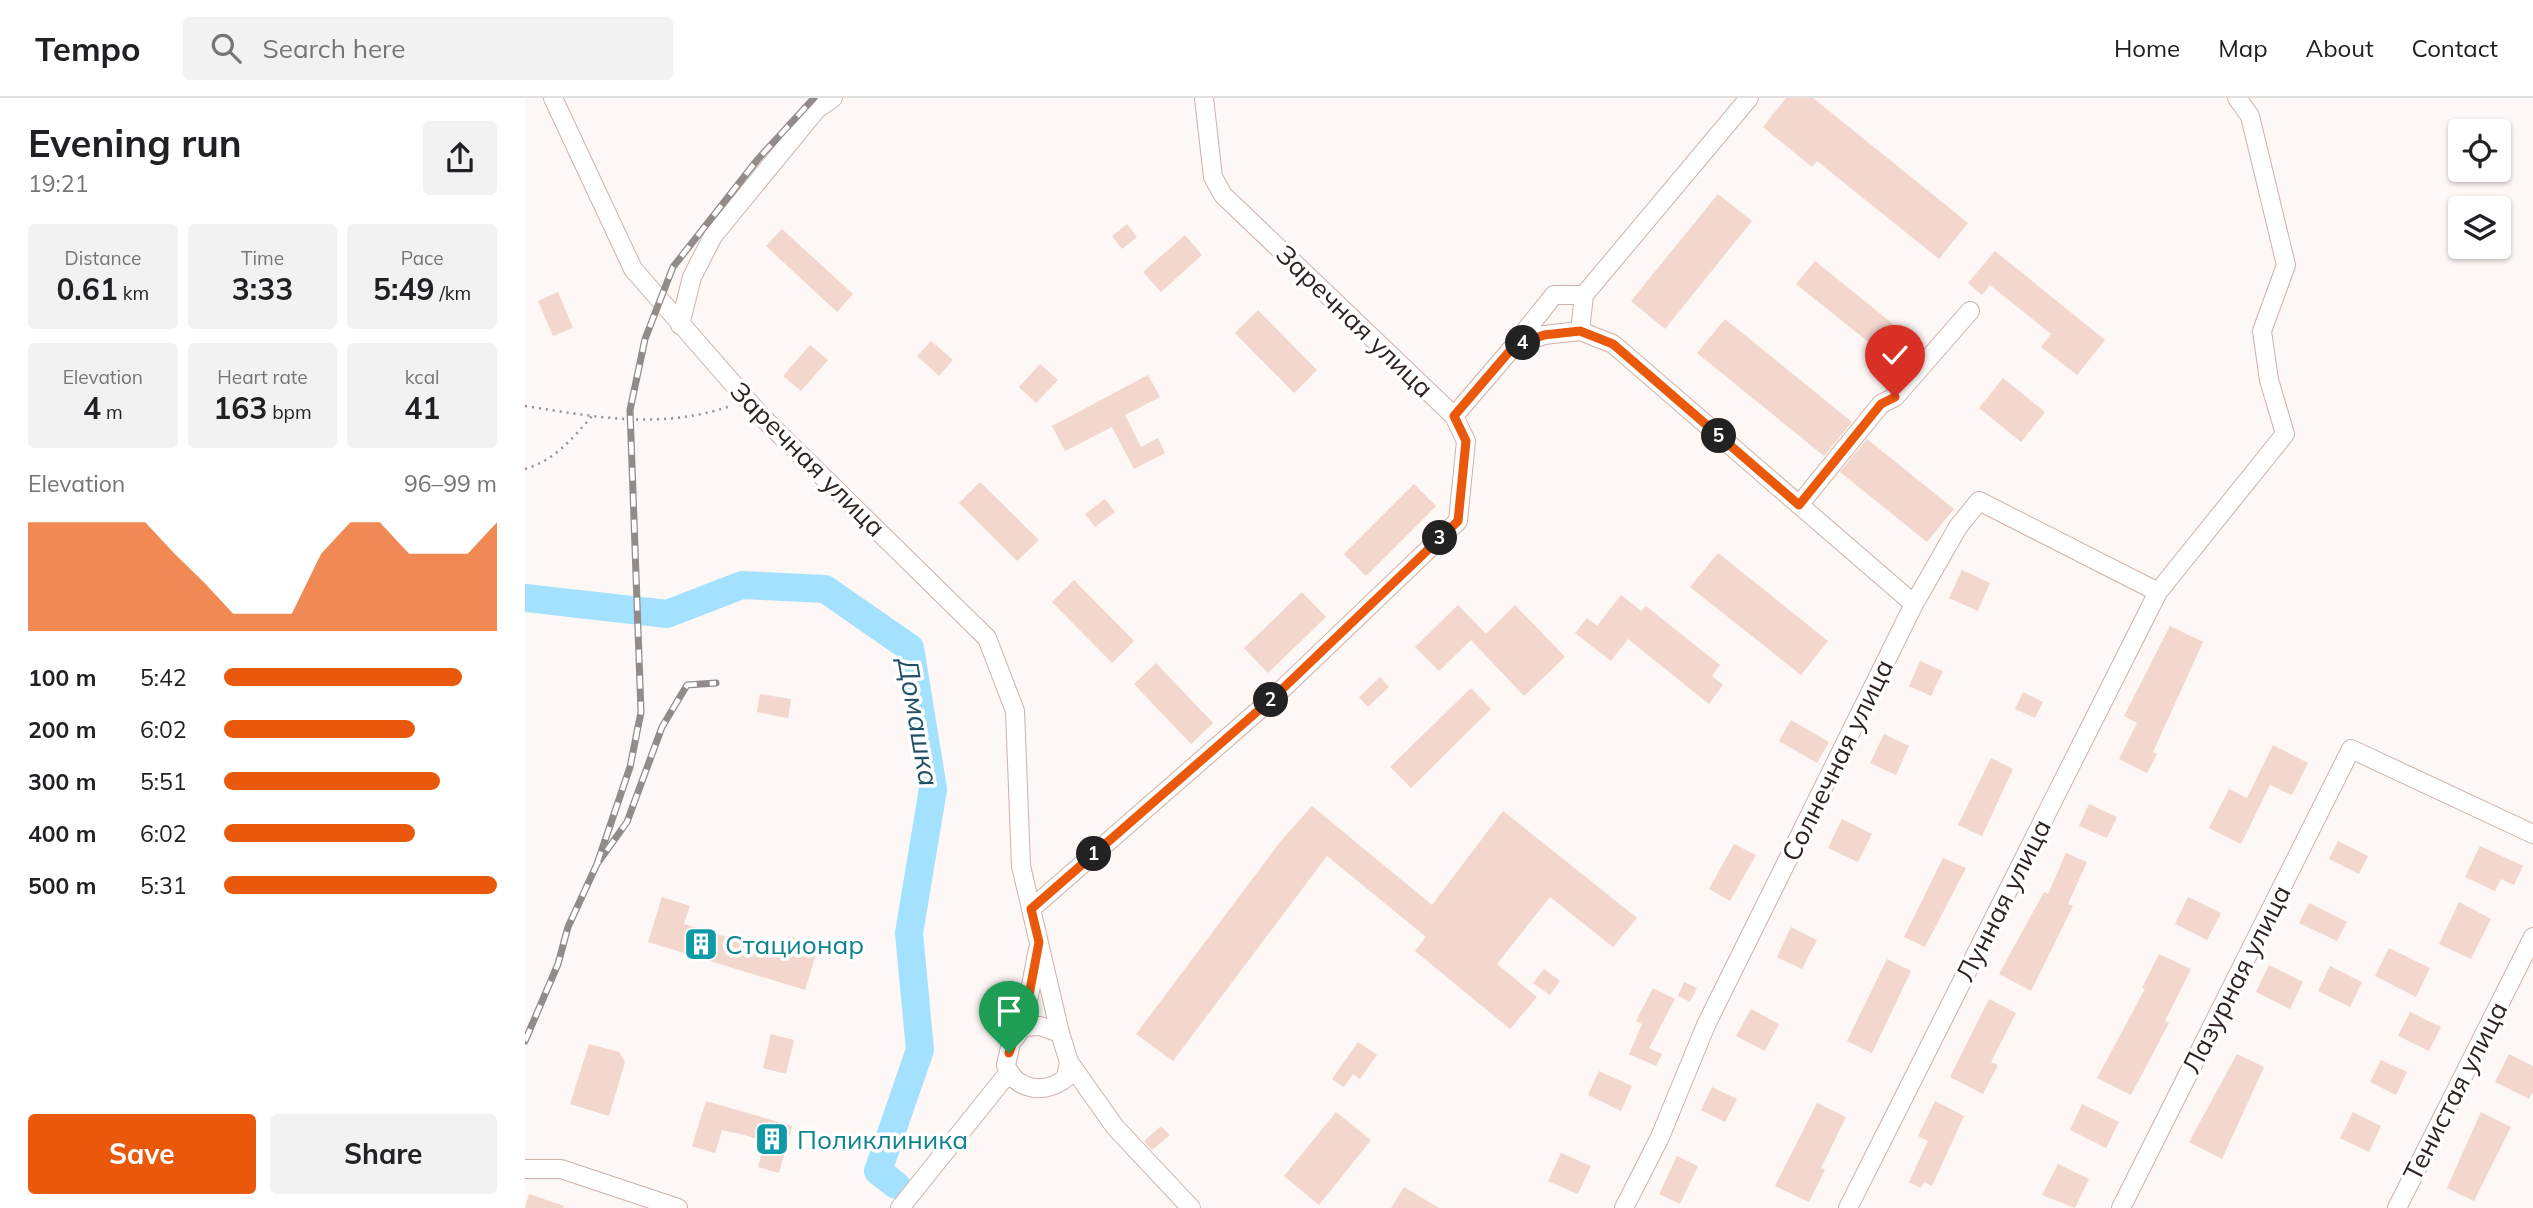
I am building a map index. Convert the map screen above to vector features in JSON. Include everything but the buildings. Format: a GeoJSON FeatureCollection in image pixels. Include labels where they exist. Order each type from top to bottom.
{"type":"FeatureCollection","features":[{"type":"Feature","properties":{"kind":"street","name":"Заречная улица"},"geometry":{"type":"LineString","coordinates":[[553,98],[633,269],[748,401],[987,638],[1015,710],[1021,866],[1060,1033]]}},
{"type":"Feature","properties":{"kind":"street"},"geometry":{"type":"LineString","coordinates":[[680,325],[692,276],[713,236],[809,119],[832,98]]}},
{"type":"Feature","properties":{"kind":"street"},"geometry":{"type":"LineString","coordinates":[[1580,331],[1584,295],[1749,98]]}},
{"type":"Feature","properties":{"kind":"street","name":"Лунная улица"},"geometry":{"type":"LineString","coordinates":[[1847,1208],[2158,592],[2285,434],[2269,380],[2262,331],[2286,265],[2250,116],[2237,98]]}},
{"type":"Feature","properties":{"kind":"street","name":"Заречная улица"},"geometry":{"type":"LineString","coordinates":[[1031,909],[1275,696],[1458,521],[1466,441],[1454,416],[1223,195],[1213,177],[1204,102]]}},
{"type":"Feature","properties":{"kind":"street"},"geometry":{"type":"LineString","coordinates":[[1454,416],[1514,346],[1553,295],[1584,295]]}},
{"type":"Feature","properties":{"kind":"street"},"geometry":{"type":"LineString","coordinates":[[1799,505],[1881,404],[1895,397],[1970,311]]}},
{"type":"Feature","properties":{"kind":"street"},"geometry":{"type":"LineString","coordinates":[[1514,346],[1544,335],[1580,331],[1613,344],[1914,604]]}},
{"type":"Feature","properties":{"kind":"street","name":"Солнечная улица"},"geometry":{"type":"LineString","coordinates":[[1624,1208],[1660,1137],[1706,1025],[1914,604],[1958,527],[1979,502],[2158,592]]}},
{"type":"Feature","properties":{"kind":"street","name":"Лазурная улица"},"geometry":{"type":"LineString","coordinates":[[2121,1208],[2351,749],[2533,834]]}},
{"type":"Feature","properties":{"kind":"street","name":"Тенистая улица"},"geometry":{"type":"LineString","coordinates":[[2397,1208],[2533,937]]}},
{"type":"Feature","properties":{"kind":"street"},"geometry":{"type":"LineString","coordinates":[[1039,942],[1023,1027],[1011,1043],[1006,1065],[1016,1082],[1033,1089],[1055,1087],[1066,1078],[1069,1062]]}},
{"type":"Feature","properties":{"kind":"street"},"geometry":{"type":"LineString","coordinates":[[1023,1027],[1040,1026],[1060,1033],[1069,1062],[1115,1127],[1191,1208]]}},
{"type":"Feature","properties":{"kind":"street"},"geometry":{"type":"LineString","coordinates":[[900,1208],[1009,1072]]}},
{"type":"Feature","properties":{"kind":"street"},"geometry":{"type":"LineString","coordinates":[[525,1169],[561,1169],[678,1208]]}},
{"type":"Feature","properties":{"kind":"path"},"geometry":{"type":"LineString","coordinates":[[525,406],[630,421],[666,421],[704,415],[748,401]]}},
{"type":"Feature","properties":{"kind":"path"},"geometry":{"type":"LineString","coordinates":[[525,470],[540,465],[563,449],[592,416]]}},
{"type":"Feature","properties":{"kind":"waterway","name":"Домашка"},"geometry":{"type":"LineString","coordinates":[[525,598],[667,614],[742,585],[825,589],[910,648],[933,789],[909,933],[920,1050],[878,1171],[896,1185]]}},
{"type":"Feature","properties":{"kind":"railway"},"geometry":{"type":"LineString","coordinates":[[597,864],[630,767],[641,712],[630,410],[645,339],[673,267],[758,159],[814,98]]}},
{"type":"Feature","properties":{"kind":"railway"},"geometry":{"type":"LineString","coordinates":[[525,1041],[558,964],[568,927],[597,864],[627,822],[662,727],[687,685],[716,683]]}},
{"type":"Feature","properties":{"kind":"place","name":"Стационар"},"geometry":{"type":"Point","coordinates":[701,944]}},
{"type":"Feature","properties":{"kind":"place","name":"Поликлиника"},"geometry":{"type":"Point","coordinates":[772,1139]}},
{"type":"Feature","properties":{"kind":"route"},"geometry":{"type":"LineString","coordinates":[[1009,1053],[1011,1043],[1023,1027],[1039,942],[1031,909],[1275,696],[1458,521],[1466,441],[1454,416],[1514,346],[1544,335],[1580,331],[1613,344],[1799,505],[1881,404],[1895,397]]}}]}
